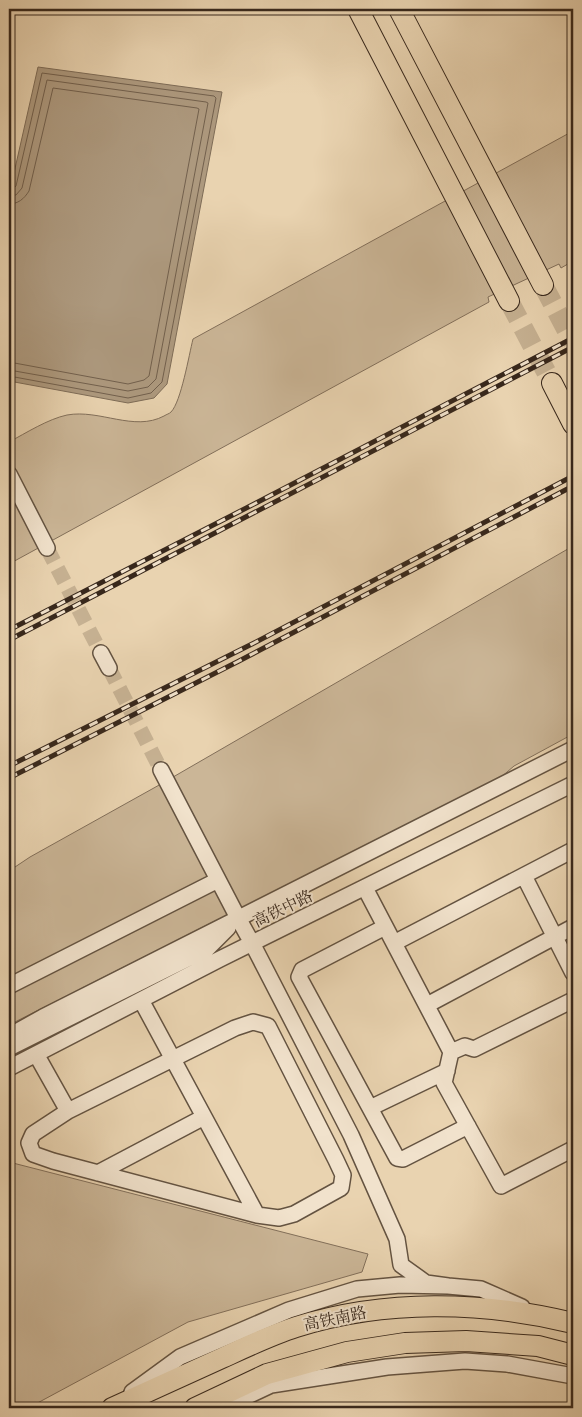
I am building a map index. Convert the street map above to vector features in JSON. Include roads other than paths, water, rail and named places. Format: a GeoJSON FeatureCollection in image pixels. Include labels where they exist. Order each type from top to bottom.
{"type":"FeatureCollection","features":[{"type":"Feature","properties":{"kind":"main road"},"geometry":{"type":"LineString","coordinates":[[358,9],[509,301]]}},
{"type":"Feature","properties":{"kind":"main road"},"geometry":{"type":"LineString","coordinates":[[399,9],[543,285]]}},
{"type":"Feature","properties":{"kind":"main road"},"geometry":{"type":"LineString","coordinates":[[552,383],[573,424]]}},
{"type":"Feature","properties":{"kind":"main road","name":"高铁南路"},"geometry":{"type":"LineString","coordinates":[[110,1408],[252,1344],[295,1327],[347,1314],[411,1306],[481,1307],[545,1316],[573,1323]]}},
{"type":"Feature","properties":{"kind":"main road"},"geometry":{"type":"LineString","coordinates":[[195,1408],[267,1374],[347,1352],[405,1343],[466,1341],[538,1346],[573,1355]]}},
{"type":"Feature","properties":{"kind":"street"},"geometry":{"type":"LineString","coordinates":[[9,474],[47,548]]}},
{"type":"Feature","properties":{"kind":"street"},"geometry":{"type":"LineString","coordinates":[[101,653],[109,668]]}},
{"type":"Feature","properties":{"kind":"street","name":"高铁中路"},"geometry":{"type":"LineString","coordinates":[[9,1036],[43,1017],[573,749]]}},
{"type":"Feature","properties":{"kind":"street"},"geometry":{"type":"LineString","coordinates":[[161,770],[351,1135],[397,1240],[401,1265],[426,1283],[481,1289],[545,1316]]}},
{"type":"Feature","properties":{"kind":"street","name":"高铁中路"},"geometry":{"type":"LineString","coordinates":[[9,1068],[252,943],[573,784]]}},
{"type":"Feature","properties":{"kind":"street"},"geometry":{"type":"LineString","coordinates":[[394,943],[573,850]]}},
{"type":"Feature","properties":{"kind":"street"},"geometry":{"type":"LineString","coordinates":[[524,876],[573,973]]}},
{"type":"Feature","properties":{"kind":"street"},"geometry":{"type":"LineString","coordinates":[[9,986],[218,880]]}},
{"type":"Feature","properties":{"kind":"street"},"geometry":{"type":"LineString","coordinates":[[365,888],[451,1052],[444,1083],[501,1186],[573,1149]]}},
{"type":"Feature","properties":{"kind":"street","name":"高铁中路"},"geometry":{"type":"LineString","coordinates":[[9,1048],[206,949],[238,918]]}},
{"type":"Feature","properties":{"kind":"street"},"geometry":{"type":"LineString","coordinates":[[385,926],[302,970],[299,977],[397,1158],[403,1160],[468,1126]]}},
{"type":"Feature","properties":{"kind":"street"},"geometry":{"type":"LineString","coordinates":[[427,1005],[573,927]]}},
{"type":"Feature","properties":{"kind":"street"},"geometry":{"type":"LineString","coordinates":[[141,1000],[257,1214]]}},
{"type":"Feature","properties":{"kind":"street"},"geometry":{"type":"LineString","coordinates":[[451,1052],[465,1046],[474,1049],[573,1000]]}},
{"type":"Feature","properties":{"kind":"street"},"geometry":{"type":"LineString","coordinates":[[253,1022],[268,1026],[343,1175],[341,1188],[294,1214],[278,1218],[98,1173],[33,1154],[28,1142],[33,1134],[68,1112],[173,1059],[235,1028],[253,1022]]}},
{"type":"Feature","properties":{"kind":"street"},"geometry":{"type":"LineString","coordinates":[[36,1054],[68,1112]]}},
{"type":"Feature","properties":{"kind":"street"},"geometry":{"type":"LineString","coordinates":[[370,1108],[447,1071]]}},
{"type":"Feature","properties":{"kind":"street"},"geometry":{"type":"LineString","coordinates":[[98,1173],[204,1117]]}},
{"type":"Feature","properties":{"kind":"street"},"geometry":{"type":"LineString","coordinates":[[110,1408],[180,1357],[289,1310],[380,1283],[401,1265]]}},
{"type":"Feature","properties":{"kind":"street"},"geometry":{"type":"LineString","coordinates":[[357,1289],[400,1285],[448,1286]]}},
{"type":"Feature","properties":{"kind":"street"},"geometry":{"type":"LineString","coordinates":[[236,1388],[271,1385],[388,1366],[465,1360],[507,1364],[573,1376]]}},
{"type":"Feature","properties":{"kind":"street"},"geometry":{"type":"LineString","coordinates":[[222,1408],[271,1385]]}},
{"type":"Feature","properties":{"kind":"water"},"geometry":{"type":"Polygon","coordinates":[[[38,67],[222,92],[167,384],[154,398],[128,403],[9,381],[9,195],[38,67]]]}},
{"type":"Feature","properties":{"kind":"tunnel"},"geometry":{"type":"LineString","coordinates":[[543,285],[573,342]]}},
{"type":"Feature","properties":{"kind":"tunnel"},"geometry":{"type":"LineString","coordinates":[[509,301],[552,383]]}},
{"type":"Feature","properties":{"kind":"tunnel"},"geometry":{"type":"LineString","coordinates":[[47,548],[101,653]]}},
{"type":"Feature","properties":{"kind":"tunnel"},"geometry":{"type":"LineString","coordinates":[[109,668],[161,770]]}},
{"type":"Feature","properties":{"kind":"railway"},"geometry":{"type":"LineString","coordinates":[[9,630],[573,338]]}},
{"type":"Feature","properties":{"kind":"railway"},"geometry":{"type":"LineString","coordinates":[[9,640],[573,347]]}},
{"type":"Feature","properties":{"kind":"railway"},"geometry":{"type":"LineString","coordinates":[[9,766],[254,643],[573,476]]}},
{"type":"Feature","properties":{"kind":"railway"},"geometry":{"type":"LineString","coordinates":[[9,778],[239,661],[573,486]]}}]}
